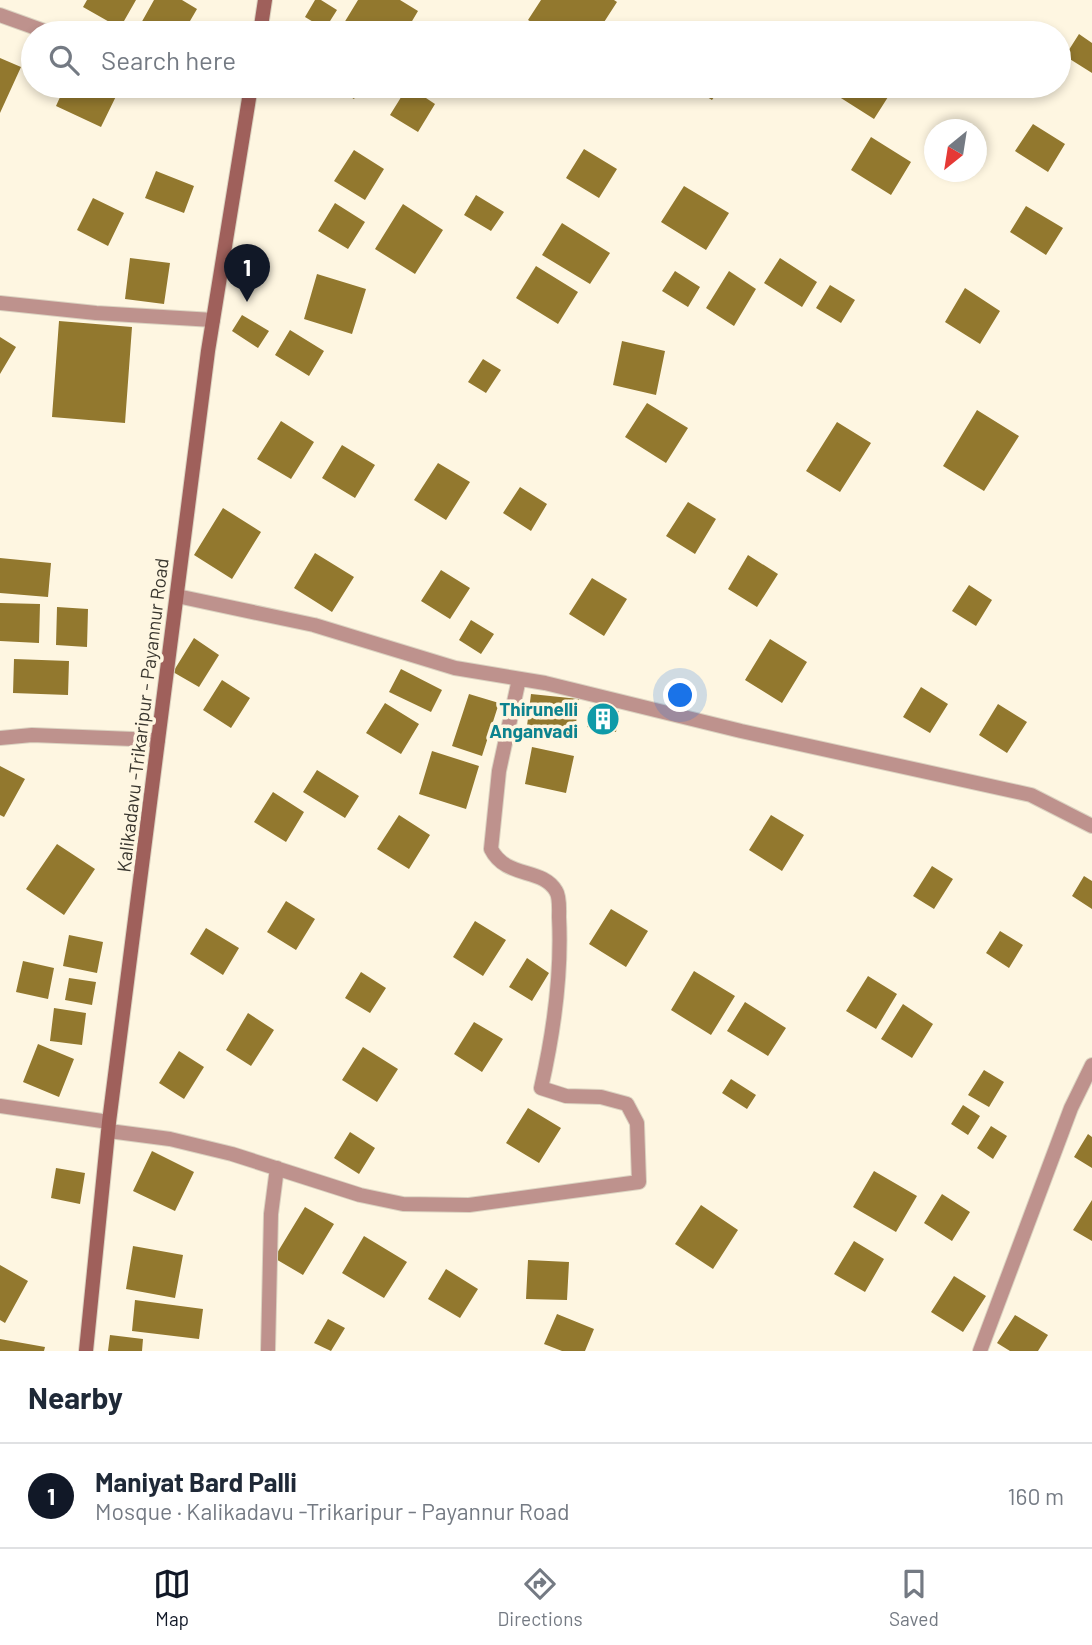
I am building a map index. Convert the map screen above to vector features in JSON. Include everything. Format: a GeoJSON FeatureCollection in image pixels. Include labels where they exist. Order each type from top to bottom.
{"type":"FeatureCollection","features":[{"type":"Feature","properties":{"kind":"main road"},"geometry":{"type":"LineString","coordinates":[[262,21],[265,0]]}},
{"type":"Feature","properties":{"kind":"main road","name":"Kalikadavu -Trikaripur - Payannur Road"},"geometry":{"type":"LineString","coordinates":[[86,1351],[109,1126],[158,740],[213,320],[249,98]]}},
{"type":"Feature","properties":{"kind":"street"},"geometry":{"type":"LineString","coordinates":[[0,15],[21,23]]}},
{"type":"Feature","properties":{"kind":"street"},"geometry":{"type":"LineString","coordinates":[[0,303],[96,313],[213,320]]}},
{"type":"Feature","properties":{"kind":"street"},"geometry":{"type":"LineString","coordinates":[[177,596],[314,625],[455,668],[625,701],[741,732],[1031,795],[1092,826]]}},
{"type":"Feature","properties":{"kind":"street"},"geometry":{"type":"LineString","coordinates":[[0,1106],[170,1139],[277,1168],[360,1195],[403,1204],[469,1205],[639,1182],[637,1123],[627,1104],[601,1097],[566,1096],[541,1087],[554,1032],[561,951],[558,893],[548,883],[497,861],[491,849],[499,771],[519,679]]}},
{"type":"Feature","properties":{"kind":"street"},"geometry":{"type":"LineString","coordinates":[[0,738],[32,735],[158,740]]}},
{"type":"Feature","properties":{"kind":"street"},"geometry":{"type":"LineString","coordinates":[[980,1351],[1071,1108],[1092,1065]]}},
{"type":"Feature","properties":{"kind":"street"},"geometry":{"type":"LineString","coordinates":[[268,1351],[271,1214],[277,1168]]}},
{"type":"Feature","properties":{"kind":"building"},"geometry":{"type":"Polygon","coordinates":[[[87,0],[136,0],[124,21],[108,21],[83,7],[87,0]]]}},
{"type":"Feature","properties":{"kind":"building"},"geometry":{"type":"Polygon","coordinates":[[[154,0],[182,0],[197,9],[190,21],[142,21],[154,0]]]}},
{"type":"Feature","properties":{"kind":"building"},"geometry":{"type":"Polygon","coordinates":[[[315,0],[321,0],[337,10],[330,21],[312,21],[305,17],[315,0]]]}},
{"type":"Feature","properties":{"kind":"building"},"geometry":{"type":"Polygon","coordinates":[[[358,0],[400,0],[418,11],[412,21],[345,21],[358,0]]]}},
{"type":"Feature","properties":{"kind":"building"},"geometry":{"type":"Polygon","coordinates":[[[541,0],[617,2],[605,21],[528,20],[541,0]]]}},
{"type":"Feature","properties":{"kind":"building"},"geometry":{"type":"Polygon","coordinates":[[[1079,34],[1092,43],[1092,73],[1071,60],[1071,47],[1079,34]]]}},
{"type":"Feature","properties":{"kind":"building"},"geometry":{"type":"Polygon","coordinates":[[[0,58],[21,67],[0,113],[0,58]]]}},
{"type":"Feature","properties":{"kind":"building"},"geometry":{"type":"Polygon","coordinates":[[[60,98],[115,98],[101,127],[56,106],[60,98]]]}},
{"type":"Feature","properties":{"kind":"building"},"geometry":{"type":"Polygon","coordinates":[[[401,98],[426,98],[435,104],[418,132],[390,115],[401,98]]]}},
{"type":"Feature","properties":{"kind":"building"},"geometry":{"type":"Polygon","coordinates":[[[841,98],[887,98],[874,119],[841,98]]]}},
{"type":"Feature","properties":{"kind":"building"},"geometry":{"type":"Polygon","coordinates":[[[1033,124],[1065,144],[1048,172],[1015,151],[1033,124]]]}},
{"type":"Feature","properties":{"kind":"building"},"geometry":{"type":"Polygon","coordinates":[[[871,137],[911,162],[891,195],[851,170],[871,137]]]}},
{"type":"Feature","properties":{"kind":"building"},"geometry":{"type":"Polygon","coordinates":[[[584,149],[617,169],[599,198],[566,178],[584,149]]]}},
{"type":"Feature","properties":{"kind":"building"},"geometry":{"type":"Polygon","coordinates":[[[354,150],[384,169],[365,200],[334,181],[354,150]]]}},
{"type":"Feature","properties":{"kind":"building"},"geometry":{"type":"Polygon","coordinates":[[[156,171],[194,186],[184,213],[145,198],[156,171]]]}},
{"type":"Feature","properties":{"kind":"building"},"geometry":{"type":"Polygon","coordinates":[[[684,186],[729,213],[706,250],[661,222],[684,186]]]}},
{"type":"Feature","properties":{"kind":"building"},"geometry":{"type":"Polygon","coordinates":[[[476,195],[504,212],[491,231],[464,215],[476,195]]]}},
{"type":"Feature","properties":{"kind":"building"},"geometry":{"type":"Polygon","coordinates":[[[93,198],[124,213],[108,246],[77,230],[93,198]]]}},
{"type":"Feature","properties":{"kind":"building"},"geometry":{"type":"Polygon","coordinates":[[[335,203],[365,222],[348,249],[318,231],[335,203]]]}},
{"type":"Feature","properties":{"kind":"building"},"geometry":{"type":"Polygon","coordinates":[[[403,204],[443,230],[415,274],[375,249],[403,204]]]}},
{"type":"Feature","properties":{"kind":"building"},"geometry":{"type":"Polygon","coordinates":[[[1026,206],[1063,228],[1046,255],[1010,232],[1026,206]]]}},
{"type":"Feature","properties":{"kind":"building"},"geometry":{"type":"Polygon","coordinates":[[[562,223],[610,253],[590,284],[542,255],[562,223]]]}},
{"type":"Feature","properties":{"kind":"building"},"geometry":{"type":"Polygon","coordinates":[[[130,258],[170,263],[164,304],[125,299],[130,258]]]}},
{"type":"Feature","properties":{"kind":"building"},"geometry":{"type":"Polygon","coordinates":[[[780,258],[817,282],[802,307],[764,283],[780,258]]]}},
{"type":"Feature","properties":{"kind":"building"},"geometry":{"type":"Polygon","coordinates":[[[536,266],[578,292],[558,324],[516,298],[536,266]]]}},
{"type":"Feature","properties":{"kind":"building"},"geometry":{"type":"Polygon","coordinates":[[[675,271],[700,287],[688,307],[662,291],[675,271]]]}},
{"type":"Feature","properties":{"kind":"building"},"geometry":{"type":"Polygon","coordinates":[[[729,271],[756,289],[734,326],[706,308],[729,271]]]}},
{"type":"Feature","properties":{"kind":"building"},"geometry":{"type":"Polygon","coordinates":[[[317,274],[366,289],[352,334],[304,319],[317,274]]]}},
{"type":"Feature","properties":{"kind":"building"},"geometry":{"type":"Polygon","coordinates":[[[830,285],[855,300],[841,323],[816,308],[830,285]]]}},
{"type":"Feature","properties":{"kind":"building"},"geometry":{"type":"Polygon","coordinates":[[[965,288],[1000,311],[980,344],[945,322],[965,288]]]}},
{"type":"Feature","properties":{"kind":"building"},"geometry":{"type":"Polygon","coordinates":[[[242,315],[269,331],[258,348],[232,331],[242,315]]]}},
{"type":"Feature","properties":{"kind":"building"},"geometry":{"type":"Polygon","coordinates":[[[59,321],[132,327],[125,423],[52,417],[59,321]]]}},
{"type":"Feature","properties":{"kind":"building"},"geometry":{"type":"Polygon","coordinates":[[[290,330],[324,351],[309,376],[275,355],[290,330]]]}},
{"type":"Feature","properties":{"kind":"building"},"geometry":{"type":"Polygon","coordinates":[[[0,337],[16,347],[0,374],[0,337]]]}},
{"type":"Feature","properties":{"kind":"building"},"geometry":{"type":"Polygon","coordinates":[[[622,341],[665,351],[656,395],[613,385],[622,341]]]}},
{"type":"Feature","properties":{"kind":"building"},"geometry":{"type":"Polygon","coordinates":[[[483,359],[501,370],[486,393],[468,382],[483,359]]]}},
{"type":"Feature","properties":{"kind":"building"},"geometry":{"type":"Polygon","coordinates":[[[647,403],[688,428],[666,463],[625,437],[647,403]]]}},
{"type":"Feature","properties":{"kind":"building"},"geometry":{"type":"Polygon","coordinates":[[[977,410],[1019,436],[984,491],[943,466],[977,410]]]}},
{"type":"Feature","properties":{"kind":"building"},"geometry":{"type":"Polygon","coordinates":[[[281,421],[314,442],[291,479],[257,459],[281,421]]]}},
{"type":"Feature","properties":{"kind":"building"},"geometry":{"type":"Polygon","coordinates":[[[837,422],[871,443],[840,492],[806,471],[837,422]]]}},
{"type":"Feature","properties":{"kind":"building"},"geometry":{"type":"Polygon","coordinates":[[[342,445],[375,465],[355,498],[322,478],[342,445]]]}},
{"type":"Feature","properties":{"kind":"building"},"geometry":{"type":"Polygon","coordinates":[[[438,463],[470,482],[446,520],[414,500],[438,463]]]}},
{"type":"Feature","properties":{"kind":"building"},"geometry":{"type":"Polygon","coordinates":[[[520,487],[547,504],[531,531],[503,513],[520,487]]]}},
{"type":"Feature","properties":{"kind":"building"},"geometry":{"type":"Polygon","coordinates":[[[688,502],[716,519],[695,554],[666,536],[688,502]]]}},
{"type":"Feature","properties":{"kind":"building"},"geometry":{"type":"Polygon","coordinates":[[[223,508],[261,532],[232,579],[194,555],[223,508]]]}},
{"type":"Feature","properties":{"kind":"building"},"geometry":{"type":"Polygon","coordinates":[[[315,553],[354,577],[332,612],[294,588],[315,553]]]}},
{"type":"Feature","properties":{"kind":"building"},"geometry":{"type":"Polygon","coordinates":[[[748,555],[778,574],[757,607],[728,589],[748,555]]]}},
{"type":"Feature","properties":{"kind":"building"},"geometry":{"type":"Polygon","coordinates":[[[0,558],[51,563],[48,597],[0,593],[0,558]]]}},
{"type":"Feature","properties":{"kind":"building"},"geometry":{"type":"Polygon","coordinates":[[[441,570],[470,588],[450,619],[421,601],[441,570]]]}},
{"type":"Feature","properties":{"kind":"building"},"geometry":{"type":"Polygon","coordinates":[[[592,578],[627,599],[604,636],[569,614],[592,578]]]}},
{"type":"Feature","properties":{"kind":"building"},"geometry":{"type":"Polygon","coordinates":[[[969,585],[992,600],[976,626],[952,611],[969,585]]]}},
{"type":"Feature","properties":{"kind":"building"},"geometry":{"type":"Polygon","coordinates":[[[0,603],[40,604],[39,643],[0,641],[0,603]]]}},
{"type":"Feature","properties":{"kind":"building"},"geometry":{"type":"Polygon","coordinates":[[[57,607],[88,609],[87,647],[56,645],[57,607]]]}},
{"type":"Feature","properties":{"kind":"building"},"geometry":{"type":"Polygon","coordinates":[[[471,620],[494,634],[481,654],[459,640],[471,620]]]}},
{"type":"Feature","properties":{"kind":"building"},"geometry":{"type":"Polygon","coordinates":[[[194,638],[219,655],[199,687],[173,672],[194,638]]]}},
{"type":"Feature","properties":{"kind":"building"},"geometry":{"type":"Polygon","coordinates":[[[770,639],[807,662],[782,703],[745,680],[770,639]]]}},
{"type":"Feature","properties":{"kind":"building"},"geometry":{"type":"Polygon","coordinates":[[[14,659],[69,661],[68,695],[13,693],[14,659]]]}},
{"type":"Feature","properties":{"kind":"building"},"geometry":{"type":"Polygon","coordinates":[[[401,669],[442,690],[431,712],[389,692],[401,669]]]}},
{"type":"Feature","properties":{"kind":"building"},"geometry":{"type":"Polygon","coordinates":[[[222,680],[250,698],[231,728],[203,710],[222,680]]]}},
{"type":"Feature","properties":{"kind":"building"},"geometry":{"type":"Polygon","coordinates":[[[921,687],[948,704],[930,733],[903,717],[921,687]]]}},
{"type":"Feature","properties":{"kind":"building"},"geometry":{"type":"Polygon","coordinates":[[[469,694],[499,703],[482,756],[452,746],[469,694]]]}},
{"type":"Feature","properties":{"kind":"building"},"geometry":{"type":"Polygon","coordinates":[[[531,694],[579,699],[574,740],[526,734],[531,694]]]}},
{"type":"Feature","properties":{"kind":"building"},"geometry":{"type":"Polygon","coordinates":[[[385,703],[419,724],[401,754],[366,733],[385,703]]]}},
{"type":"Feature","properties":{"kind":"building"},"geometry":{"type":"Polygon","coordinates":[[[998,704],[1027,722],[1007,753],[979,735],[998,704]]]}},
{"type":"Feature","properties":{"kind":"building","name":"Thirunelli Anganvadi"},"geometry":{"type":"Polygon","coordinates":[[[590,707],[619,711],[616,732],[587,727],[590,707]]]}},
{"type":"Feature","properties":{"kind":"building"},"geometry":{"type":"Polygon","coordinates":[[[532,747],[574,756],[566,793],[525,784],[532,747]]]}},
{"type":"Feature","properties":{"kind":"building"},"geometry":{"type":"Polygon","coordinates":[[[432,751],[479,766],[466,809],[419,794],[432,751]]]}},
{"type":"Feature","properties":{"kind":"building"},"geometry":{"type":"Polygon","coordinates":[[[0,766],[25,779],[4,817],[0,815],[0,766]]]}},
{"type":"Feature","properties":{"kind":"building"},"geometry":{"type":"Polygon","coordinates":[[[317,770],[359,796],[345,818],[303,792],[317,770]]]}},
{"type":"Feature","properties":{"kind":"building"},"geometry":{"type":"Polygon","coordinates":[[[273,792],[304,812],[286,842],[254,822],[273,792]]]}},
{"type":"Feature","properties":{"kind":"building"},"geometry":{"type":"Polygon","coordinates":[[[399,815],[430,835],[409,869],[377,849],[399,815]]]}},
{"type":"Feature","properties":{"kind":"building"},"geometry":{"type":"Polygon","coordinates":[[[771,815],[804,835],[782,871],[749,850],[771,815]]]}},
{"type":"Feature","properties":{"kind":"building"},"geometry":{"type":"Polygon","coordinates":[[[57,844],[95,869],[64,915],[26,889],[57,844]]]}},
{"type":"Feature","properties":{"kind":"building"},"geometry":{"type":"Polygon","coordinates":[[[932,866],[953,879],[934,909],[913,896],[932,866]]]}},
{"type":"Feature","properties":{"kind":"building"},"geometry":{"type":"Polygon","coordinates":[[[1084,876],[1092,881],[1092,909],[1072,896],[1084,876]]]}},
{"type":"Feature","properties":{"kind":"building"},"geometry":{"type":"Polygon","coordinates":[[[286,901],[315,919],[296,950],[267,932],[286,901]]]}},
{"type":"Feature","properties":{"kind":"building"},"geometry":{"type":"Polygon","coordinates":[[[611,909],[648,931],[626,967],[589,944],[611,909]]]}},
{"type":"Feature","properties":{"kind":"building"},"geometry":{"type":"Polygon","coordinates":[[[475,921],[506,940],[483,976],[453,957],[475,921]]]}},
{"type":"Feature","properties":{"kind":"building"},"geometry":{"type":"Polygon","coordinates":[[[206,928],[239,948],[223,975],[190,954],[206,928]]]}},
{"type":"Feature","properties":{"kind":"building"},"geometry":{"type":"Polygon","coordinates":[[[1000,931],[1023,945],[1009,968],[986,953],[1000,931]]]}},
{"type":"Feature","properties":{"kind":"building"},"geometry":{"type":"Polygon","coordinates":[[[69,935],[103,942],[97,973],[63,966],[69,935]]]}},
{"type":"Feature","properties":{"kind":"building"},"geometry":{"type":"Polygon","coordinates":[[[527,958],[549,973],[532,1001],[509,987],[527,958]]]}},
{"type":"Feature","properties":{"kind":"building"},"geometry":{"type":"Polygon","coordinates":[[[23,961],[54,968],[48,999],[16,992],[23,961]]]}},
{"type":"Feature","properties":{"kind":"building"},"geometry":{"type":"Polygon","coordinates":[[[694,971],[735,996],[711,1035],[671,1010],[694,971]]]}},
{"type":"Feature","properties":{"kind":"building"},"geometry":{"type":"Polygon","coordinates":[[[361,972],[386,988],[370,1013],[345,998],[361,972]]]}},
{"type":"Feature","properties":{"kind":"building"},"geometry":{"type":"Polygon","coordinates":[[[868,976],[897,994],[876,1029],[846,1011],[868,976]]]}},
{"type":"Feature","properties":{"kind":"building"},"geometry":{"type":"Polygon","coordinates":[[[69,978],[96,982],[92,1005],[65,1000],[69,978]]]}},
{"type":"Feature","properties":{"kind":"building"},"geometry":{"type":"Polygon","coordinates":[[[745,1002],[786,1028],[768,1056],[727,1031],[745,1002]]]}},
{"type":"Feature","properties":{"kind":"building"},"geometry":{"type":"Polygon","coordinates":[[[903,1004],[933,1024],[912,1058],[881,1039],[903,1004]]]}},
{"type":"Feature","properties":{"kind":"building"},"geometry":{"type":"Polygon","coordinates":[[[54,1008],[86,1013],[82,1045],[50,1041],[54,1008]]]}},
{"type":"Feature","properties":{"kind":"building"},"geometry":{"type":"Polygon","coordinates":[[[248,1013],[274,1030],[251,1066],[226,1050],[248,1013]]]}},
{"type":"Feature","properties":{"kind":"building"},"geometry":{"type":"Polygon","coordinates":[[[474,1022],[503,1039],[482,1072],[454,1054],[474,1022]]]}},
{"type":"Feature","properties":{"kind":"building"},"geometry":{"type":"Polygon","coordinates":[[[38,1044],[74,1059],[59,1097],[23,1082],[38,1044]]]}},
{"type":"Feature","properties":{"kind":"building"},"geometry":{"type":"Polygon","coordinates":[[[363,1047],[398,1069],[377,1102],[342,1080],[363,1047]]]}},
{"type":"Feature","properties":{"kind":"building"},"geometry":{"type":"Polygon","coordinates":[[[179,1051],[204,1067],[184,1099],[159,1083],[179,1051]]]}},
{"type":"Feature","properties":{"kind":"building"},"geometry":{"type":"Polygon","coordinates":[[[984,1070],[1004,1082],[989,1107],[968,1095],[984,1070]]]}},
{"type":"Feature","properties":{"kind":"building"},"geometry":{"type":"Polygon","coordinates":[[[731,1079],[756,1095],[747,1109],[722,1093],[731,1079]]]}},
{"type":"Feature","properties":{"kind":"building"},"geometry":{"type":"Polygon","coordinates":[[[963,1105],[980,1116],[968,1135],[951,1124],[963,1105]]]}},
{"type":"Feature","properties":{"kind":"building"},"geometry":{"type":"Polygon","coordinates":[[[528,1108],[561,1128],[539,1163],[506,1143],[528,1108]]]}},
{"type":"Feature","properties":{"kind":"building"},"geometry":{"type":"Polygon","coordinates":[[[991,1126],[1007,1136],[993,1159],[977,1148],[991,1126]]]}},
{"type":"Feature","properties":{"kind":"building"},"geometry":{"type":"Polygon","coordinates":[[[350,1132],[375,1148],[359,1174],[334,1158],[350,1132]]]}},
{"type":"Feature","properties":{"kind":"building"},"geometry":{"type":"Polygon","coordinates":[[[1088,1134],[1092,1137],[1092,1168],[1074,1157],[1088,1134]]]}},
{"type":"Feature","properties":{"kind":"building"},"geometry":{"type":"Polygon","coordinates":[[[152,1151],[194,1172],[175,1211],[133,1191],[152,1151]]]}},
{"type":"Feature","properties":{"kind":"building"},"geometry":{"type":"Polygon","coordinates":[[[56,1168],[85,1173],[80,1204],[51,1198],[56,1168]]]}},
{"type":"Feature","properties":{"kind":"building"},"geometry":{"type":"Polygon","coordinates":[[[874,1171],[917,1196],[896,1232],[853,1207],[874,1171]]]}},
{"type":"Feature","properties":{"kind":"building"},"geometry":{"type":"Polygon","coordinates":[[[942,1194],[970,1212],[952,1241],[924,1223],[942,1194]]]}},
{"type":"Feature","properties":{"kind":"building"},"geometry":{"type":"Polygon","coordinates":[[[1092,1200],[1092,1241],[1073,1230],[1092,1200]]]}},
{"type":"Feature","properties":{"kind":"building"},"geometry":{"type":"Polygon","coordinates":[[[701,1205],[738,1230],[713,1269],[675,1244],[701,1205]]]}},
{"type":"Feature","properties":{"kind":"building"},"geometry":{"type":"Polygon","coordinates":[[[305,1207],[334,1224],[303,1275],[274,1258],[305,1207]]]}},
{"type":"Feature","properties":{"kind":"building"},"geometry":{"type":"Polygon","coordinates":[[[364,1236],[407,1262],[384,1298],[342,1273],[364,1236]]]}},
{"type":"Feature","properties":{"kind":"building"},"geometry":{"type":"Polygon","coordinates":[[[854,1241],[884,1259],[865,1292],[834,1274],[854,1241]]]}},
{"type":"Feature","properties":{"kind":"building"},"geometry":{"type":"Polygon","coordinates":[[[133,1246],[183,1255],[175,1298],[126,1289],[133,1246]]]}},
{"type":"Feature","properties":{"kind":"building"},"geometry":{"type":"Polygon","coordinates":[[[528,1260],[569,1262],[567,1300],[526,1299],[528,1260]]]}},
{"type":"Feature","properties":{"kind":"building"},"geometry":{"type":"Polygon","coordinates":[[[0,1265],[28,1281],[5,1323],[0,1320],[0,1265]]]}},
{"type":"Feature","properties":{"kind":"building"},"geometry":{"type":"Polygon","coordinates":[[[446,1269],[478,1289],[460,1318],[428,1299],[446,1269]]]}},
{"type":"Feature","properties":{"kind":"building"},"geometry":{"type":"Polygon","coordinates":[[[954,1276],[986,1296],[963,1332],[931,1312],[954,1276]]]}},
{"type":"Feature","properties":{"kind":"building"},"geometry":{"type":"Polygon","coordinates":[[[135,1300],[203,1309],[199,1339],[132,1331],[135,1300]]]}},
{"type":"Feature","properties":{"kind":"building"},"geometry":{"type":"Polygon","coordinates":[[[557,1314],[594,1329],[585,1351],[562,1351],[544,1344],[557,1314]]]}},
{"type":"Feature","properties":{"kind":"building"},"geometry":{"type":"Polygon","coordinates":[[[1015,1315],[1048,1335],[1038,1351],[1010,1351],[997,1343],[1015,1315]]]}},
{"type":"Feature","properties":{"kind":"building"},"geometry":{"type":"Polygon","coordinates":[[[328,1319],[345,1328],[331,1351],[314,1343],[328,1319]]]}},
{"type":"Feature","properties":{"kind":"building"},"geometry":{"type":"Polygon","coordinates":[[[110,1335],[143,1339],[142,1351],[108,1351],[110,1335]]]}},
{"type":"Feature","properties":{"kind":"building"},"geometry":{"type":"Polygon","coordinates":[[[0,1339],[45,1347],[44,1351],[0,1351],[0,1339]]]}},
{"type":"Feature","properties":{"kind":"place","name":"Maniyat Bard Palli"},"geometry":{"type":"Point","coordinates":[247,302]}},
{"type":"Feature","properties":{"kind":"place","name":"Thirunelli Anganvadi"},"geometry":{"type":"Point","coordinates":[603,719]}}]}
